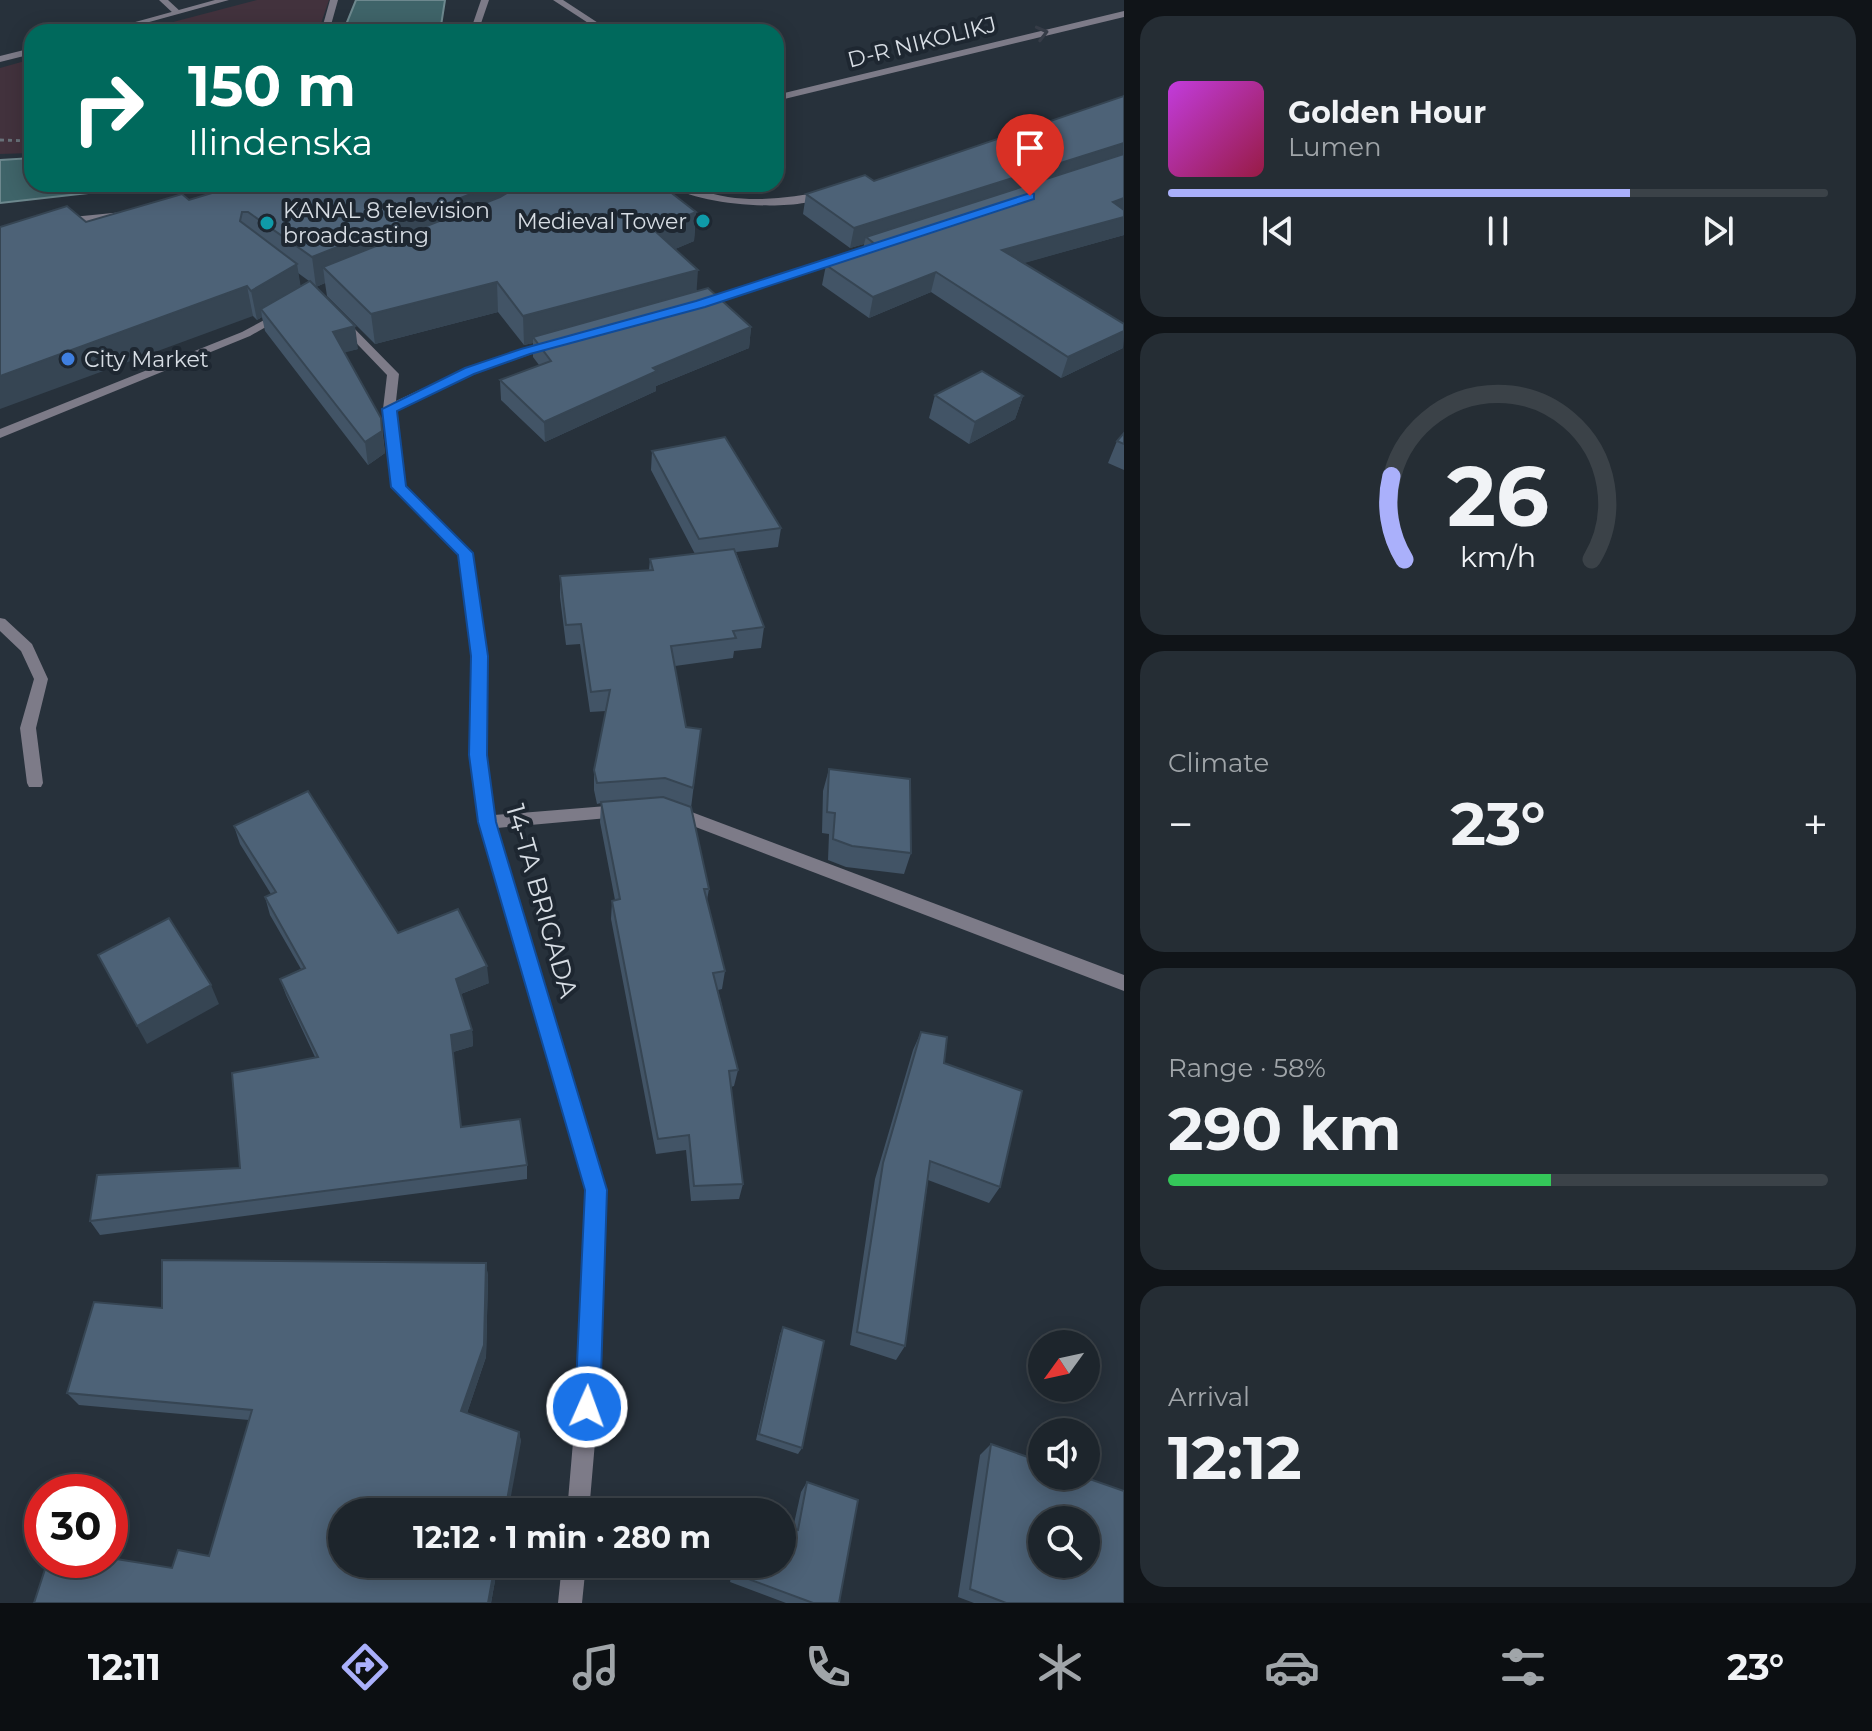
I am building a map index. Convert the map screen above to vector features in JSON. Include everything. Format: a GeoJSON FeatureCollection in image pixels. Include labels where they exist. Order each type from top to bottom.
{"type":"FeatureCollection","features":[{"type":"Feature","properties":{"kind":"street"},"geometry":{"type":"LineString","coordinates":[[163,0],[177,12]]}},
{"type":"Feature","properties":{"kind":"street"},"geometry":{"type":"LineString","coordinates":[[133,24],[225,0]]}},
{"type":"Feature","properties":{"kind":"street"},"geometry":{"type":"LineString","coordinates":[[327,24],[334,0]]}},
{"type":"Feature","properties":{"kind":"street"},"geometry":{"type":"LineString","coordinates":[[477,24],[485,0]]}},
{"type":"Feature","properties":{"kind":"street"},"geometry":{"type":"LineString","coordinates":[[557,0],[595,24]]}},
{"type":"Feature","properties":{"kind":"street","name":"D-R NIKOLIKJ"},"geometry":{"type":"LineString","coordinates":[[784,96],[1124,14]]}},
{"type":"Feature","properties":{"kind":"street"},"geometry":{"type":"LineString","coordinates":[[0,59],[24,53]]}},
{"type":"Feature","properties":{"kind":"street"},"geometry":{"type":"LineString","coordinates":[[690,192],[749,203],[795,201],[838,192]]}},
{"type":"Feature","properties":{"kind":"street"},"geometry":{"type":"LineString","coordinates":[[45,222],[135,214]]}},
{"type":"Feature","properties":{"kind":"street"},"geometry":{"type":"LineString","coordinates":[[686,308],[892,241]]}},
{"type":"Feature","properties":{"kind":"street","name":"14-TA BRIGADA"},"geometry":{"type":"LineString","coordinates":[[326,305],[393,374],[389,409],[399,487],[465,553],[480,656],[478,755],[487,822],[596,1190],[587,1407],[579,1498]]}},
{"type":"Feature","properties":{"kind":"street"},"geometry":{"type":"LineString","coordinates":[[0,434],[246,334],[288,310]]}},
{"type":"Feature","properties":{"kind":"street"},"geometry":{"type":"LineString","coordinates":[[389,409],[470,371],[565,342]]}},
{"type":"Feature","properties":{"kind":"street"},"geometry":{"type":"LineString","coordinates":[[0,623],[27,648],[41,679],[28,728],[35,783]]}},
{"type":"Feature","properties":{"kind":"street"},"geometry":{"type":"LineString","coordinates":[[487,822],[663,807],[1124,983]]}},
{"type":"Feature","properties":{"kind":"street"},"geometry":{"type":"LineString","coordinates":[[570,1603],[573,1578]]}},
{"type":"Feature","properties":{"kind":"path"},"geometry":{"type":"LineString","coordinates":[[0,140],[24,141]]}},
{"type":"Feature","properties":{"kind":"shaded area"},"geometry":{"type":"Polygon","coordinates":[[[257,0],[329,0],[321,24],[166,24],[257,0]]]}},
{"type":"Feature","properties":{"kind":"shaded area"},"geometry":{"type":"Polygon","coordinates":[[[356,0],[445,0],[441,24],[346,24],[356,0]]]}},
{"type":"Feature","properties":{"kind":"shaded area"},"geometry":{"type":"Polygon","coordinates":[[[24,61],[24,153],[0,154],[0,68],[24,61]]]}},
{"type":"Feature","properties":{"kind":"shaded area"},"geometry":{"type":"Polygon","coordinates":[[[24,158],[24,192],[97,192],[0,203],[0,160],[24,158]]]}},
{"type":"Feature","properties":{"kind":"building"},"geometry":{"type":"Polygon","coordinates":[[[1124,96],[1124,143],[854,228],[806,194],[865,175],[874,181],[1124,96]]]}},
{"type":"Feature","properties":{"kind":"building"},"geometry":{"type":"Polygon","coordinates":[[[1124,154],[1124,198],[1113,202],[1124,210],[1124,217],[1002,250],[1124,324],[1124,331],[1068,357],[936,272],[873,297],[826,265],[876,245],[866,237],[1124,154]]]}},
{"type":"Feature","properties":{"kind":"building"},"geometry":{"type":"Polygon","coordinates":[[[216,192],[476,192],[312,257],[248,212],[242,212],[240,221],[297,264],[251,291],[247,286],[0,376],[0,227],[67,206],[86,222],[182,194],[189,200],[216,192]]]}},
{"type":"Feature","properties":{"kind":"building"},"geometry":{"type":"Polygon","coordinates":[[[508,192],[670,192],[696,212],[654,230],[698,270],[523,316],[497,282],[371,314],[323,267],[508,192]]]}},
{"type":"Feature","properties":{"kind":"building"},"geometry":{"type":"Polygon","coordinates":[[[310,281],[355,326],[333,332],[381,418],[382,431],[365,442],[261,309],[310,281]]]}},
{"type":"Feature","properties":{"kind":"building"},"geometry":{"type":"Polygon","coordinates":[[[708,288],[751,327],[653,368],[657,371],[544,422],[500,380],[551,361],[533,337],[708,288]]]}},
{"type":"Feature","properties":{"kind":"building"},"geometry":{"type":"Polygon","coordinates":[[[982,371],[1023,396],[975,422],[935,395],[982,371]]]}},
{"type":"Feature","properties":{"kind":"building"},"geometry":{"type":"Polygon","coordinates":[[[725,437],[781,528],[699,539],[652,451],[725,437]]]}},
{"type":"Feature","properties":{"kind":"building"},"geometry":{"type":"Polygon","coordinates":[[[734,549],[764,627],[733,631],[736,638],[671,646],[686,727],[701,729],[693,788],[665,778],[597,783],[594,770],[610,690],[591,692],[581,624],[566,625],[560,576],[653,570],[650,559],[734,549]]]}},
{"type":"Feature","properties":{"kind":"building"},"geometry":{"type":"Polygon","coordinates":[[[829,769],[910,779],[911,853],[852,846],[833,839],[835,813],[827,812],[829,769]]]}},
{"type":"Feature","properties":{"kind":"building"},"geometry":{"type":"Polygon","coordinates":[[[308,791],[398,933],[458,909],[487,966],[456,979],[472,1030],[451,1035],[461,1127],[520,1119],[527,1165],[90,1221],[97,1175],[240,1168],[232,1073],[318,1057],[280,979],[305,968],[265,897],[276,892],[234,826],[308,791]]]}},
{"type":"Feature","properties":{"kind":"building"},"geometry":{"type":"Polygon","coordinates":[[[663,797],[691,807],[709,889],[704,889],[725,971],[713,973],[738,1070],[729,1071],[743,1184],[694,1186],[689,1135],[658,1139],[612,901],[620,899],[601,802],[663,797]]]}},
{"type":"Feature","properties":{"kind":"building"},"geometry":{"type":"Polygon","coordinates":[[[169,918],[211,985],[137,1026],[98,955],[169,918]]]}},
{"type":"Feature","properties":{"kind":"building"},"geometry":{"type":"Polygon","coordinates":[[[921,1032],[947,1037],[944,1063],[1022,1091],[1000,1187],[930,1161],[905,1346],[857,1332],[883,1163],[921,1032]]]}},
{"type":"Feature","properties":{"kind":"building"},"geometry":{"type":"Polygon","coordinates":[[[162,1260],[486,1263],[484,1345],[461,1411],[519,1432],[507,1498],[328,1498],[328,1578],[492,1578],[488,1603],[34,1603],[42,1578],[128,1578],[128,1561],[172,1568],[178,1550],[209,1556],[252,1410],[67,1393],[94,1302],[162,1308],[162,1260]]]}},
{"type":"Feature","properties":{"kind":"building"},"geometry":{"type":"Polygon","coordinates":[[[783,1327],[824,1341],[802,1448],[759,1434],[783,1327]]]}},
{"type":"Feature","properties":{"kind":"building"},"geometry":{"type":"Polygon","coordinates":[[[991,1444],[1028,1457],[1028,1490],[1100,1490],[1100,1483],[1124,1491],[1124,1603],[1006,1603],[970,1589],[991,1444]]]}},
{"type":"Feature","properties":{"kind":"building"},"geometry":{"type":"Polygon","coordinates":[[[807,1482],[858,1500],[839,1603],[813,1603],[746,1578],[796,1578],[798,1530],[807,1482]]]}},
{"type":"Feature","properties":{"kind":"place","name":"Medieval Tower"},"geometry":{"type":"Point","coordinates":[703,221]}},
{"type":"Feature","properties":{"kind":"place","name":"KANAL 8 television broadcasting"},"geometry":{"type":"Point","coordinates":[267,223]}},
{"type":"Feature","properties":{"kind":"place","name":"City Market"},"geometry":{"type":"Point","coordinates":[68,359]}},
{"type":"Feature","properties":{"kind":"route"},"geometry":{"type":"LineString","coordinates":[[587,1407],[596,1190],[487,822],[478,755],[480,656],[465,553],[399,487],[389,409],[470,371],[526,352],[700,304],[1030,196]]}}]}
